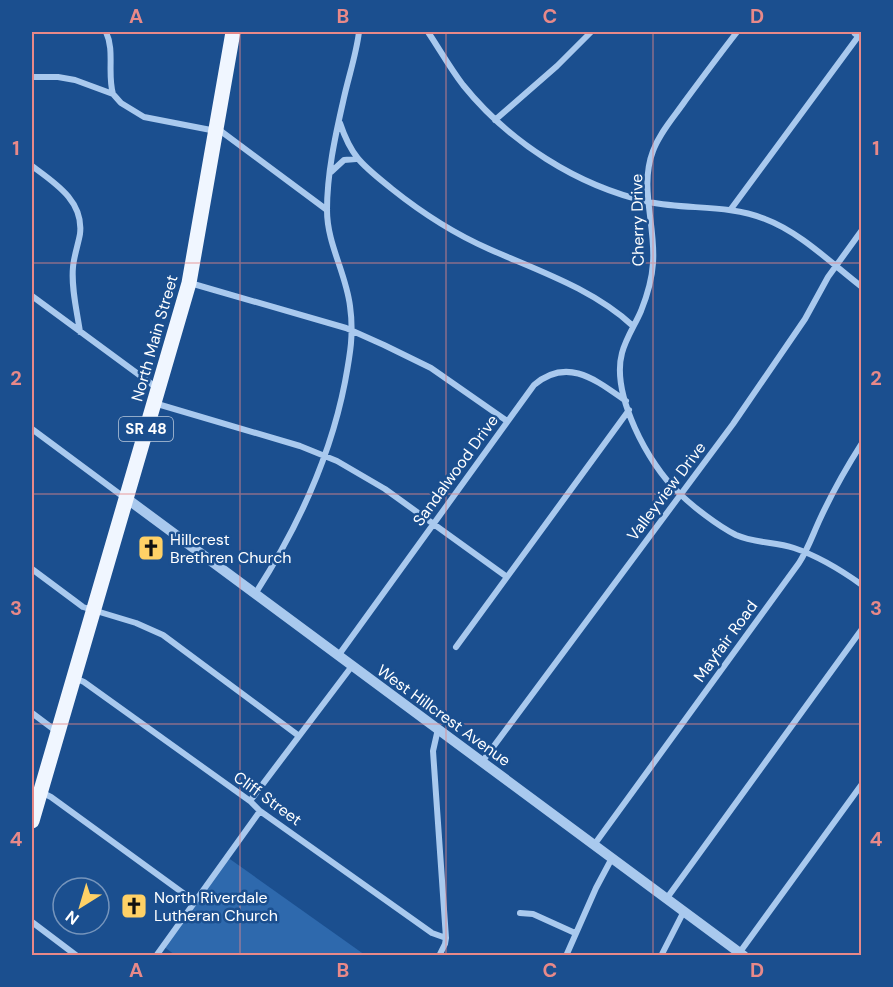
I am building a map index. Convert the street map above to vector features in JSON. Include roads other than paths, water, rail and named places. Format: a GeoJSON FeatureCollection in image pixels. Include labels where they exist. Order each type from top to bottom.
{"type":"FeatureCollection","features":[{"type":"Feature","properties":{"kind":"main road","name":"North Main Street"},"geometry":{"type":"LineString","coordinates":[[32,821],[189,283],[234,32]]}},
{"type":"Feature","properties":{"kind":"street"},"geometry":{"type":"LineString","coordinates":[[106,32],[111,44],[110,66],[113,94]]}},
{"type":"Feature","properties":{"kind":"street"},"geometry":{"type":"LineString","coordinates":[[255,594],[288,540],[304,508],[325,456],[343,392],[352,331],[348,293],[331,241],[327,210],[335,139],[358,32]]}},
{"type":"Feature","properties":{"kind":"street"},"geometry":{"type":"LineString","coordinates":[[430,32],[464,85],[495,120],[537,153],[572,173],[614,191],[649,202],[731,209],[763,218],[786,228],[861,287]]}},
{"type":"Feature","properties":{"kind":"street"},"geometry":{"type":"LineString","coordinates":[[495,120],[557,66],[591,32]]}},
{"type":"Feature","properties":{"kind":"street","name":"Cherry Drive"},"geometry":{"type":"LineString","coordinates":[[736,32],[659,137],[649,164],[647,186],[653,233],[653,265],[647,292],[621,360],[621,383],[628,411],[644,445],[681,495],[736,535],[806,553],[836,568],[861,585]]}},
{"type":"Feature","properties":{"kind":"street"},"geometry":{"type":"LineString","coordinates":[[731,209],[859,34]]}},
{"type":"Feature","properties":{"kind":"street"},"geometry":{"type":"LineString","coordinates":[[32,77],[66,79],[113,94],[121,103],[144,117],[217,130],[327,210]]}},
{"type":"Feature","properties":{"kind":"street"},"geometry":{"type":"LineString","coordinates":[[340,123],[356,159],[435,220],[487,248],[582,291],[620,314],[633,326]]}},
{"type":"Feature","properties":{"kind":"street"},"geometry":{"type":"LineString","coordinates":[[331,172],[344,160],[356,159]]}},
{"type":"Feature","properties":{"kind":"street"},"geometry":{"type":"LineString","coordinates":[[32,166],[66,192],[74,203],[79,218],[80,233],[73,276],[80,332]]}},
{"type":"Feature","properties":{"kind":"street","name":"Valleyview Drive"},"geometry":{"type":"LineString","coordinates":[[482,762],[766,377],[805,319],[835,266],[861,230]]}},
{"type":"Feature","properties":{"kind":"street"},"geometry":{"type":"LineString","coordinates":[[189,283],[352,331],[431,368],[507,421]]}},
{"type":"Feature","properties":{"kind":"street"},"geometry":{"type":"LineString","coordinates":[[32,296],[80,332],[156,396],[325,456],[385,489],[507,577]]}},
{"type":"Feature","properties":{"kind":"street","name":"Sandalwood Drive"},"geometry":{"type":"LineString","coordinates":[[338,656],[534,385],[559,372],[575,372],[584,375],[626,402]]}},
{"type":"Feature","properties":{"kind":"street"},"geometry":{"type":"LineString","coordinates":[[456,647],[628,411]]}},
{"type":"Feature","properties":{"kind":"street"},"geometry":{"type":"LineString","coordinates":[[32,429],[126,498]]}},
{"type":"Feature","properties":{"kind":"street","name":"Mayfair Road"},"geometry":{"type":"LineString","coordinates":[[594,845],[806,553],[842,476],[861,443]]}},
{"type":"Feature","properties":{"kind":"street","name":"West Hillcrest Avenue"},"geometry":{"type":"LineString","coordinates":[[126,498],[742,954]]}},
{"type":"Feature","properties":{"kind":"street"},"geometry":{"type":"LineString","coordinates":[[32,569],[83,607],[136,622],[163,635],[299,736]]}},
{"type":"Feature","properties":{"kind":"street"},"geometry":{"type":"LineString","coordinates":[[667,898],[861,629]]}},
{"type":"Feature","properties":{"kind":"street"},"geometry":{"type":"LineString","coordinates":[[250,801],[352,666]]}},
{"type":"Feature","properties":{"kind":"street","name":"Cliff Street"},"geometry":{"type":"LineString","coordinates":[[74,678],[84,682],[432,933],[446,938]]}},
{"type":"Feature","properties":{"kind":"street"},"geometry":{"type":"LineString","coordinates":[[32,713],[57,731]]}},
{"type":"Feature","properties":{"kind":"street"},"geometry":{"type":"LineString","coordinates":[[438,729],[433,752],[446,938],[439,956]]}},
{"type":"Feature","properties":{"kind":"street"},"geometry":{"type":"LineString","coordinates":[[742,954],[861,784]]}},
{"type":"Feature","properties":{"kind":"street"},"geometry":{"type":"LineString","coordinates":[[40,792],[51,797],[194,902]]}},
{"type":"Feature","properties":{"kind":"street"},"geometry":{"type":"LineString","coordinates":[[156,956],[260,811]]}},
{"type":"Feature","properties":{"kind":"street"},"geometry":{"type":"LineString","coordinates":[[566,956],[612,858]]}},
{"type":"Feature","properties":{"kind":"street"},"geometry":{"type":"LineString","coordinates":[[661,956],[684,911]]}},
{"type":"Feature","properties":{"kind":"street"},"geometry":{"type":"LineString","coordinates":[[520,913],[533,914],[575,933]]}},
{"type":"Feature","properties":{"kind":"street"},"geometry":{"type":"LineString","coordinates":[[32,922],[77,956]]}},
{"type":"Feature","properties":{"kind":"place","name":"Hillcrest Brethren Church"},"geometry":{"type":"Point","coordinates":[151,548]}},
{"type":"Feature","properties":{"kind":"place","name":"North Riverdale Lutheran Church"},"geometry":{"type":"Point","coordinates":[134,906]}}]}
